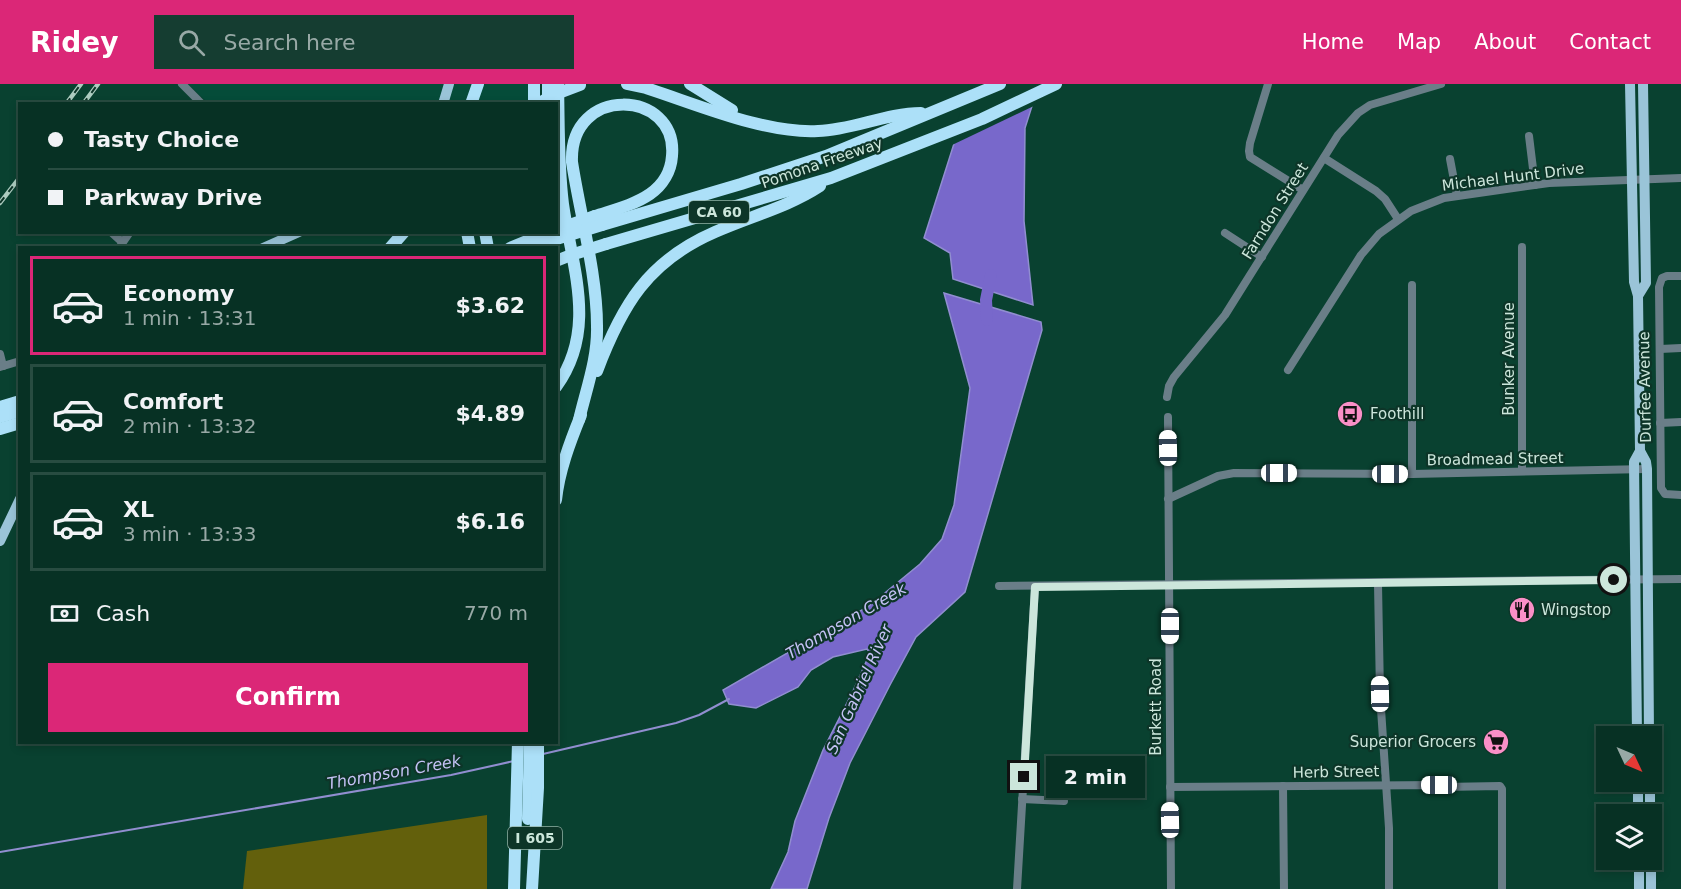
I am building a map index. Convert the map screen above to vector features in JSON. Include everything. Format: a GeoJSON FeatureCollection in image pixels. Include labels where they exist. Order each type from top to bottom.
{"type":"FeatureCollection","features":[{"type":"Feature","properties":{"kind":"highway"},"geometry":{"type":"LineString","coordinates":[[472,102],[478,84]]}},
{"type":"Feature","properties":{"kind":"highway"},"geometry":{"type":"LineString","coordinates":[[480,102],[485,84]]}},
{"type":"Feature","properties":{"kind":"highway"},"geometry":{"type":"LineString","coordinates":[[528,84],[528,102]]}},
{"type":"Feature","properties":{"kind":"highway"},"geometry":{"type":"LineString","coordinates":[[534,84],[534,102]]}},
{"type":"Feature","properties":{"kind":"highway"},"geometry":{"type":"LineString","coordinates":[[539,102],[541,84]]}},
{"type":"Feature","properties":{"kind":"highway"},"geometry":{"type":"LineString","coordinates":[[548,102],[549,84]]}},
{"type":"Feature","properties":{"kind":"highway"},"geometry":{"type":"LineString","coordinates":[[558,84],[563,204],[580,301],[580,325],[573,355],[558,383]]}},
{"type":"Feature","properties":{"kind":"highway"},"geometry":{"type":"LineString","coordinates":[[627,84],[754,122],[798,131],[837,130],[905,113],[933,112]]}},
{"type":"Feature","properties":{"kind":"highway"},"geometry":{"type":"LineString","coordinates":[[690,84],[754,122]]}},
{"type":"Feature","properties":{"kind":"highway","name":"Pomona Freeway"},"geometry":{"type":"LineString","coordinates":[[531,246],[598,221],[741,184],[828,155],[1000,84]]}},
{"type":"Feature","properties":{"kind":"highway","name":"Pomona Freeway"},"geometry":{"type":"LineString","coordinates":[[558,259],[835,177],[928,141],[1056,84]]}},
{"type":"Feature","properties":{"kind":"highway"},"geometry":{"type":"LineString","coordinates":[[542,102],[551,96],[585,85]]}},
{"type":"Feature","properties":{"kind":"highway"},"geometry":{"type":"LineString","coordinates":[[558,230],[598,221],[651,194],[668,174],[672,162],[671,137],[666,125],[647,107],[634,102],[622,101],[609,102],[597,107],[579,124],[571,146],[572,162],[594,283],[597,327],[594,360],[579,420]]}},
{"type":"Feature","properties":{"kind":"highway"},"geometry":{"type":"LineString","coordinates":[[558,492],[579,420],[617,324],[630,300],[646,280],[663,262],[689,245],[715,232],[801,199],[835,177]]}},
{"type":"Feature","properties":{"kind":"highway"},"geometry":{"type":"LineString","coordinates":[[392,246],[402,234]]}},
{"type":"Feature","properties":{"kind":"highway"},"geometry":{"type":"LineString","coordinates":[[515,246],[544,234]]}},
{"type":"Feature","properties":{"kind":"highway"},"geometry":{"type":"LineString","coordinates":[[0,407],[18,402]]}},
{"type":"Feature","properties":{"kind":"highway"},"geometry":{"type":"LineString","coordinates":[[0,417],[18,412]]}},
{"type":"Feature","properties":{"kind":"highway"},"geometry":{"type":"LineString","coordinates":[[0,429],[18,424]]}},
{"type":"Feature","properties":{"kind":"highway"},"geometry":{"type":"LineString","coordinates":[[0,433],[18,429]]}},
{"type":"Feature","properties":{"kind":"highway","name":"I 605"},"geometry":{"type":"LineString","coordinates":[[518,744],[528,790],[532,889]]}},
{"type":"Feature","properties":{"kind":"highway"},"geometry":{"type":"LineString","coordinates":[[526,889],[528,744]]}},
{"type":"Feature","properties":{"kind":"highway","name":"I 605"},"geometry":{"type":"LineString","coordinates":[[514,889],[528,790],[538,744]]}},
{"type":"Feature","properties":{"kind":"highway"},"geometry":{"type":"LineString","coordinates":[[521,889],[528,790]]}},
{"type":"Feature","properties":{"kind":"main road"},"geometry":{"type":"LineString","coordinates":[[444,102],[449,84]]}},
{"type":"Feature","properties":{"kind":"main road"},"geometry":{"type":"LineString","coordinates":[[1630,84],[1639,178]]}},
{"type":"Feature","properties":{"kind":"main road"},"geometry":{"type":"LineString","coordinates":[[1639,178],[1643,84]]}},
{"type":"Feature","properties":{"kind":"main road","name":"Durfee Avenue"},"geometry":{"type":"LineString","coordinates":[[1639,178],[1646,282],[1638,296],[1640,451],[1647,469],[1649,726]]}},
{"type":"Feature","properties":{"kind":"main road"},"geometry":{"type":"LineString","coordinates":[[268,246],[294,234]]}},
{"type":"Feature","properties":{"kind":"main road","name":"Durfee Avenue"},"geometry":{"type":"LineString","coordinates":[[1637,726],[1634,462],[1640,451]]}},
{"type":"Feature","properties":{"kind":"main road"},"geometry":{"type":"LineString","coordinates":[[0,541],[18,503]]}},
{"type":"Feature","properties":{"kind":"main road"},"geometry":{"type":"LineString","coordinates":[[1639,870],[1639,889]]}},
{"type":"Feature","properties":{"kind":"main road"},"geometry":{"type":"LineString","coordinates":[[1651,870],[1651,889]]}},
{"type":"Feature","properties":{"kind":"street"},"geometry":{"type":"LineString","coordinates":[[182,84],[200,102]]}},
{"type":"Feature","properties":{"kind":"street"},"geometry":{"type":"LineString","coordinates":[[1268,84],[1250,143],[1250,157],[1303,190]]}},
{"type":"Feature","properties":{"kind":"street","name":"Farndon Street"},"geometry":{"type":"LineString","coordinates":[[1167,397],[1174,377],[1225,315],[1338,135],[1358,113],[1370,105],[1439,84]]}},
{"type":"Feature","properties":{"kind":"street"},"geometry":{"type":"LineString","coordinates":[[1529,136],[1535,185]]}},
{"type":"Feature","properties":{"kind":"street"},"geometry":{"type":"LineString","coordinates":[[1324,158],[1376,191],[1398,219]]}},
{"type":"Feature","properties":{"kind":"street"},"geometry":{"type":"LineString","coordinates":[[1450,159],[1457,196]]}},
{"type":"Feature","properties":{"kind":"street","name":"Michael Hunt Drive"},"geometry":{"type":"LineString","coordinates":[[1288,370],[1361,255],[1378,234],[1398,219],[1426,204],[1457,196],[1535,185],[1573,181],[1681,177]]}},
{"type":"Feature","properties":{"kind":"street"},"geometry":{"type":"LineString","coordinates":[[1225,233],[1262,257]]}},
{"type":"Feature","properties":{"kind":"street","name":"Bunker Avenue"},"geometry":{"type":"LineString","coordinates":[[1522,247],[1522,471]]}},
{"type":"Feature","properties":{"kind":"street","name":"Durfee Avenue"},"geometry":{"type":"LineString","coordinates":[[1681,276],[1662,278],[1659,287],[1661,488],[1665,494],[1681,495]]}},
{"type":"Feature","properties":{"kind":"street"},"geometry":{"type":"LineString","coordinates":[[1412,285],[1412,474]]}},
{"type":"Feature","properties":{"kind":"street"},"geometry":{"type":"LineString","coordinates":[[1659,349],[1681,348]]}},
{"type":"Feature","properties":{"kind":"street"},"geometry":{"type":"LineString","coordinates":[[0,354],[2,367],[18,362]]}},
{"type":"Feature","properties":{"kind":"street","name":"Burkett Road"},"geometry":{"type":"LineString","coordinates":[[1168,417],[1171,889]]}},
{"type":"Feature","properties":{"kind":"street"},"geometry":{"type":"LineString","coordinates":[[1660,423],[1681,422]]}},
{"type":"Feature","properties":{"kind":"street","name":"Broadmead Street"},"geometry":{"type":"LineString","coordinates":[[1168,498],[1218,476],[1234,473],[1412,474],[1647,469]]}},
{"type":"Feature","properties":{"kind":"street"},"geometry":{"type":"LineString","coordinates":[[999,586],[1378,584],[1681,579]]}},
{"type":"Feature","properties":{"kind":"street"},"geometry":{"type":"LineString","coordinates":[[1378,584],[1380,694],[1389,828],[1389,889]]}},
{"type":"Feature","properties":{"kind":"street"},"geometry":{"type":"LineString","coordinates":[[1017,889],[1035,587]]}},
{"type":"Feature","properties":{"kind":"street","name":"Herb Street"},"geometry":{"type":"LineString","coordinates":[[1170,788],[1386,785],[1501,787],[1502,889]]}},
{"type":"Feature","properties":{"kind":"street"},"geometry":{"type":"LineString","coordinates":[[1283,786],[1284,889]]}},
{"type":"Feature","properties":{"kind":"street"},"geometry":{"type":"LineString","coordinates":[[1022,799],[1064,801]]}},
{"type":"Feature","properties":{"kind":"shaded area"},"geometry":{"type":"Polygon","coordinates":[[[188,84],[536,84],[535,102],[207,102],[188,84]]]}},
{"type":"Feature","properties":{"kind":"shaded area"},"geometry":{"type":"Polygon","coordinates":[[[487,815],[487,889],[243,889],[247,851],[487,815]]]}},
{"type":"Feature","properties":{"kind":"water"},"geometry":{"type":"Polygon","coordinates":[[[973,84],[1039,84],[1025,128],[1024,221],[1033,305],[953,279],[950,253],[924,238],[973,84]]]}},
{"type":"Feature","properties":{"kind":"water"},"geometry":{"type":"Polygon","coordinates":[[[944,293],[1041,322],[1042,330],[965,592],[916,637],[890,685],[850,763],[829,818],[807,889],[771,889],[788,852],[795,821],[823,750],[870,653],[867,649],[833,657],[811,670],[798,687],[756,708],[729,704],[723,690],[869,606],[920,564],[942,539],[954,505],[970,388],[944,293]]]}},
{"type":"Feature","properties":{"kind":"pier"},"geometry":{"type":"Polygon","coordinates":[[[969,84],[1042,84],[1036,105],[950,146],[969,84]]]}},
{"type":"Feature","properties":{"kind":"waterway","name":"San Gabriel River"},"geometry":{"type":"LineString","coordinates":[[987,320],[986,300],[991,275]]}},
{"type":"Feature","properties":{"kind":"waterway","name":"Thompson Creek"},"geometry":{"type":"LineString","coordinates":[[543,754],[676,723],[699,715],[729,699]]}},
{"type":"Feature","properties":{"kind":"waterway","name":"Thompson Creek"},"geometry":{"type":"LineString","coordinates":[[0,852],[451,775],[514,761]]}},
{"type":"Feature","properties":{"kind":"railway"},"geometry":{"type":"LineString","coordinates":[[68,102],[81,84]]}},
{"type":"Feature","properties":{"kind":"railway"},"geometry":{"type":"LineString","coordinates":[[84,102],[98,84]]}},
{"type":"Feature","properties":{"kind":"railway"},"geometry":{"type":"LineString","coordinates":[[0,203],[18,180]]}},
{"type":"Feature","properties":{"kind":"place","name":"Foothill"},"geometry":{"type":"Point","coordinates":[1350,414]}},
{"type":"Feature","properties":{"kind":"place","name":"Wingstop"},"geometry":{"type":"Point","coordinates":[1522,610]}},
{"type":"Feature","properties":{"kind":"place","name":"Superior Grocers"},"geometry":{"type":"Point","coordinates":[1496,742]}},
{"type":"Feature","properties":{"kind":"route"},"geometry":{"type":"LineString","coordinates":[[1024,777],[1035,587],[1614,580]]}}]}
